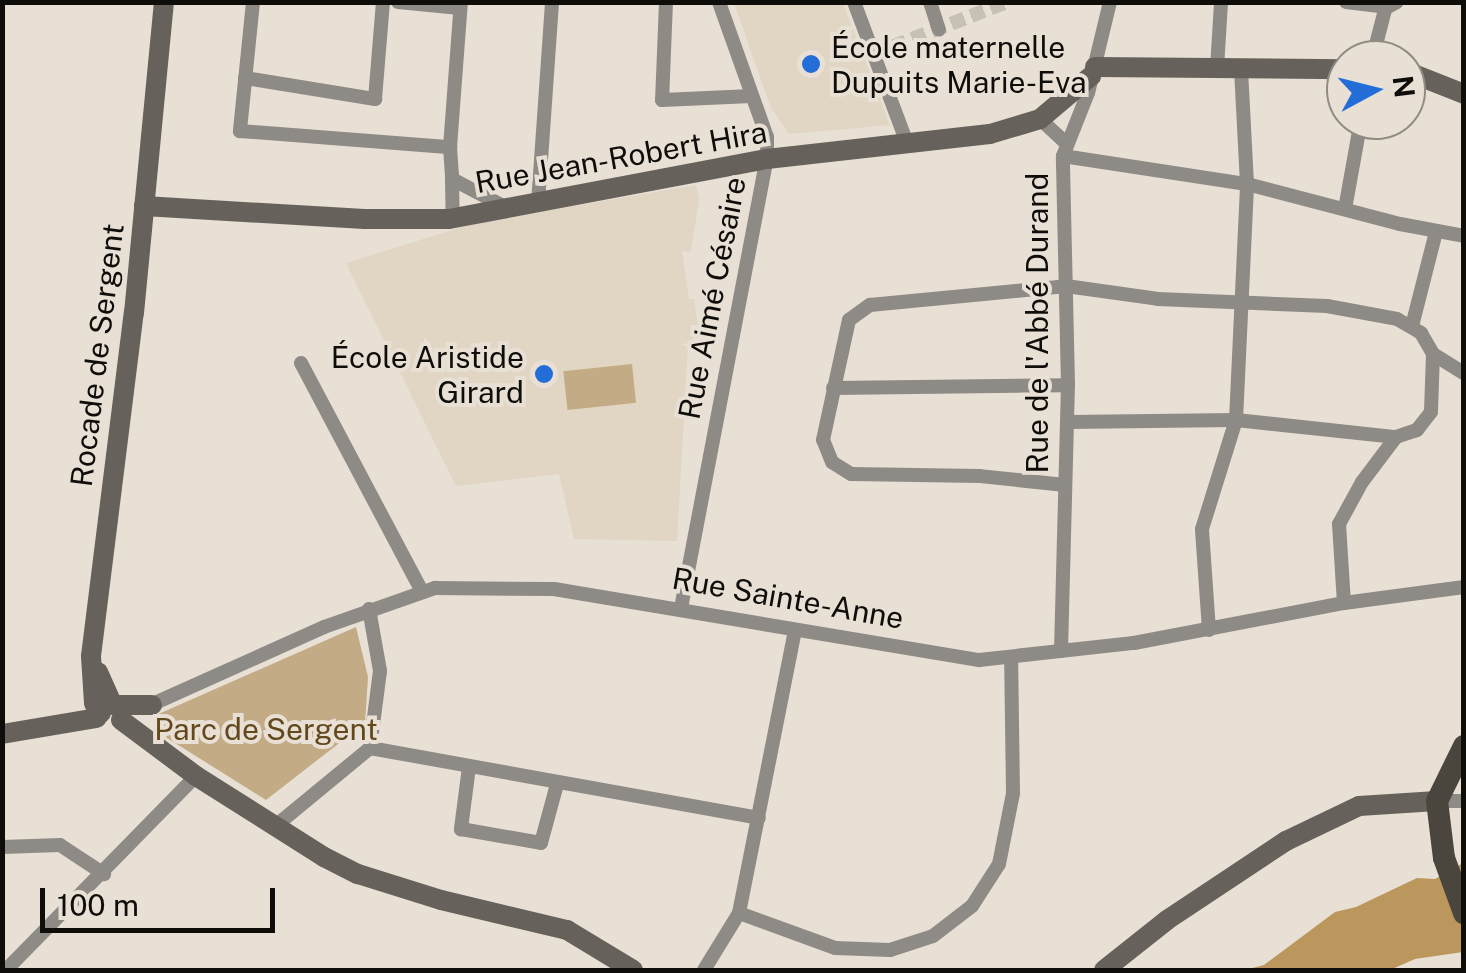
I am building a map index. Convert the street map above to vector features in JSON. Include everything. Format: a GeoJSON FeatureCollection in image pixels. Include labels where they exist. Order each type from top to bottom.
{"type":"FeatureCollection","features":[{"type":"Feature","properties":{"kind":"main road","name":"Rocade de Sergent"},"geometry":{"type":"LineString","coordinates":[[110,716],[91,656],[164,2]]}},
{"type":"Feature","properties":{"kind":"main road"},"geometry":{"type":"LineString","coordinates":[[1093,72],[1326,69]]}},
{"type":"Feature","properties":{"kind":"main road","name":"Rue Jean-Robert Hira"},"geometry":{"type":"LineString","coordinates":[[144,206],[364,219],[454,218],[766,159],[990,134],[1040,119],[1093,72]]}},
{"type":"Feature","properties":{"kind":"main road"},"geometry":{"type":"LineString","coordinates":[[1426,79],[1464,94]]}},
{"type":"Feature","properties":{"kind":"main road"},"geometry":{"type":"LineString","coordinates":[[2,734],[152,705]]}},
{"type":"Feature","properties":{"kind":"main road"},"geometry":{"type":"LineString","coordinates":[[110,716],[274,828],[358,874],[441,900],[567,930],[633,970]]}},
{"type":"Feature","properties":{"kind":"main road"},"geometry":{"type":"LineString","coordinates":[[1464,746],[1436,801],[1444,858],[1464,913]]}},
{"type":"Feature","properties":{"kind":"main road"},"geometry":{"type":"LineString","coordinates":[[1104,970],[1167,920],[1286,842],[1359,806],[1436,801]]}},
{"type":"Feature","properties":{"kind":"street"},"geometry":{"type":"LineString","coordinates":[[253,2],[240,130],[450,147]]}},
{"type":"Feature","properties":{"kind":"street"},"geometry":{"type":"LineString","coordinates":[[246,78],[374,99],[383,2]]}},
{"type":"Feature","properties":{"kind":"street"},"geometry":{"type":"LineString","coordinates":[[398,2],[460,5],[450,147],[454,218]]}},
{"type":"Feature","properties":{"kind":"street"},"geometry":{"type":"LineString","coordinates":[[538,203],[552,2]]}},
{"type":"Feature","properties":{"kind":"street"},"geometry":{"type":"LineString","coordinates":[[666,2],[662,100],[752,96]]}},
{"type":"Feature","properties":{"kind":"street","name":"Rue Aimé Césaire"},"geometry":{"type":"LineString","coordinates":[[681,608],[766,159],[766,138],[718,2]]}},
{"type":"Feature","properties":{"kind":"street"},"geometry":{"type":"LineString","coordinates":[[854,2],[907,143]]}},
{"type":"Feature","properties":{"kind":"street"},"geometry":{"type":"LineString","coordinates":[[930,2],[939,30]]}},
{"type":"Feature","properties":{"kind":"street","name":"Rue de l'Abbé Durand"},"geometry":{"type":"LineString","coordinates":[[1061,651],[1068,422],[1065,150],[1093,72],[1110,2]]}},
{"type":"Feature","properties":{"kind":"street"},"geometry":{"type":"LineString","coordinates":[[1217,68],[1220,2]]}},
{"type":"Feature","properties":{"kind":"street"},"geometry":{"type":"LineString","coordinates":[[1346,2],[1391,4],[1379,40]]}},
{"type":"Feature","properties":{"kind":"street"},"geometry":{"type":"LineString","coordinates":[[1209,630],[1202,529],[1236,420],[1247,184],[1240,69]]}},
{"type":"Feature","properties":{"kind":"street"},"geometry":{"type":"LineString","coordinates":[[1040,119],[1065,150],[1247,184],[1464,236]]}},
{"type":"Feature","properties":{"kind":"street"},"geometry":{"type":"LineString","coordinates":[[1345,209],[1357,140]]}},
{"type":"Feature","properties":{"kind":"street"},"geometry":{"type":"LineString","coordinates":[[452,180],[509,208]]}},
{"type":"Feature","properties":{"kind":"street"},"geometry":{"type":"LineString","coordinates":[[1412,326],[1436,232]]}},
{"type":"Feature","properties":{"kind":"street"},"geometry":{"type":"LineString","coordinates":[[1065,486],[980,476],[851,474],[832,462],[824,440],[849,320],[870,306],[1066,286],[1158,299],[1327,306],[1412,326],[1434,354],[1459,371],[1434,387]]}},
{"type":"Feature","properties":{"kind":"street"},"geometry":{"type":"LineString","coordinates":[[1068,422],[1236,420],[1396,437],[1417,430],[1429,418],[1434,354]]}},
{"type":"Feature","properties":{"kind":"street"},"geometry":{"type":"LineString","coordinates":[[300,362],[422,592]]}},
{"type":"Feature","properties":{"kind":"street"},"geometry":{"type":"LineString","coordinates":[[833,388],[1068,385]]}},
{"type":"Feature","properties":{"kind":"street"},"geometry":{"type":"LineString","coordinates":[[1344,603],[1339,524],[1362,482],[1396,437]]}},
{"type":"Feature","properties":{"kind":"street","name":"Rue Sainte-Anne"},"geometry":{"type":"LineString","coordinates":[[152,705],[369,609],[422,592],[506,586],[681,608],[953,658],[1011,658],[1464,587]]}},
{"type":"Feature","properties":{"kind":"street"},"geometry":{"type":"LineString","coordinates":[[274,828],[370,748],[380,672],[369,609]]}},
{"type":"Feature","properties":{"kind":"street"},"geometry":{"type":"LineString","coordinates":[[704,970],[738,913],[795,630]]}},
{"type":"Feature","properties":{"kind":"street"},"geometry":{"type":"LineString","coordinates":[[738,913],[835,948],[890,950],[934,936],[972,906],[999,864],[1013,792],[1011,658]]}},
{"type":"Feature","properties":{"kind":"street"},"geometry":{"type":"LineString","coordinates":[[370,748],[760,818]]}},
{"type":"Feature","properties":{"kind":"street"},"geometry":{"type":"LineString","coordinates":[[470,767],[461,829],[541,843],[557,784]]}},
{"type":"Feature","properties":{"kind":"street"},"geometry":{"type":"LineString","coordinates":[[6,970],[196,776]]}},
{"type":"Feature","properties":{"kind":"street"},"geometry":{"type":"LineString","coordinates":[[1436,801],[1464,801]]}},
{"type":"Feature","properties":{"kind":"street"},"geometry":{"type":"LineString","coordinates":[[2,847],[60,846],[104,874]]}},
{"type":"Feature","properties":{"kind":"shaded area","name":"École maternelle Dupuits Marie-Eva"},"geometry":{"type":"Polygon","coordinates":[[[734,3],[843,3],[890,125],[789,134],[771,108],[734,3]]]}},
{"type":"Feature","properties":{"kind":"shaded area","name":"École Aristide Girard"},"geometry":{"type":"Polygon","coordinates":[[[696,185],[699,199],[691,252],[682,251],[689,299],[694,299],[698,325],[690,325],[694,342],[688,344],[677,541],[574,539],[559,474],[456,486],[346,263],[475,223],[696,185]]]}},
{"type":"Feature","properties":{"kind":"shaded area"},"geometry":{"type":"Polygon","coordinates":[[[1463,863],[1463,952],[1415,959],[1390,970],[1245,970],[1264,965],[1335,912],[1356,907],[1417,878],[1435,879],[1463,863]]]}},
{"type":"Feature","properties":{"kind":"green space"},"geometry":{"type":"Polygon","coordinates":[[[632,364],[636,403],[567,410],[563,371],[632,364]]]}},
{"type":"Feature","properties":{"kind":"green space","name":"Parc de Sergent"},"geometry":{"type":"Polygon","coordinates":[[[356,627],[368,677],[365,723],[266,800],[167,738],[154,716],[356,627]]]}},
{"type":"Feature","properties":{"kind":"tunnel"},"geometry":{"type":"LineString","coordinates":[[873,54],[1007,2]]}},
{"type":"Feature","properties":{"kind":"place","name":"École maternelle Dupuits Marie-Eva"},"geometry":{"type":"Point","coordinates":[811,64]}},
{"type":"Feature","properties":{"kind":"place","name":"École Aristide Girard"},"geometry":{"type":"Point","coordinates":[544,374]}}]}
